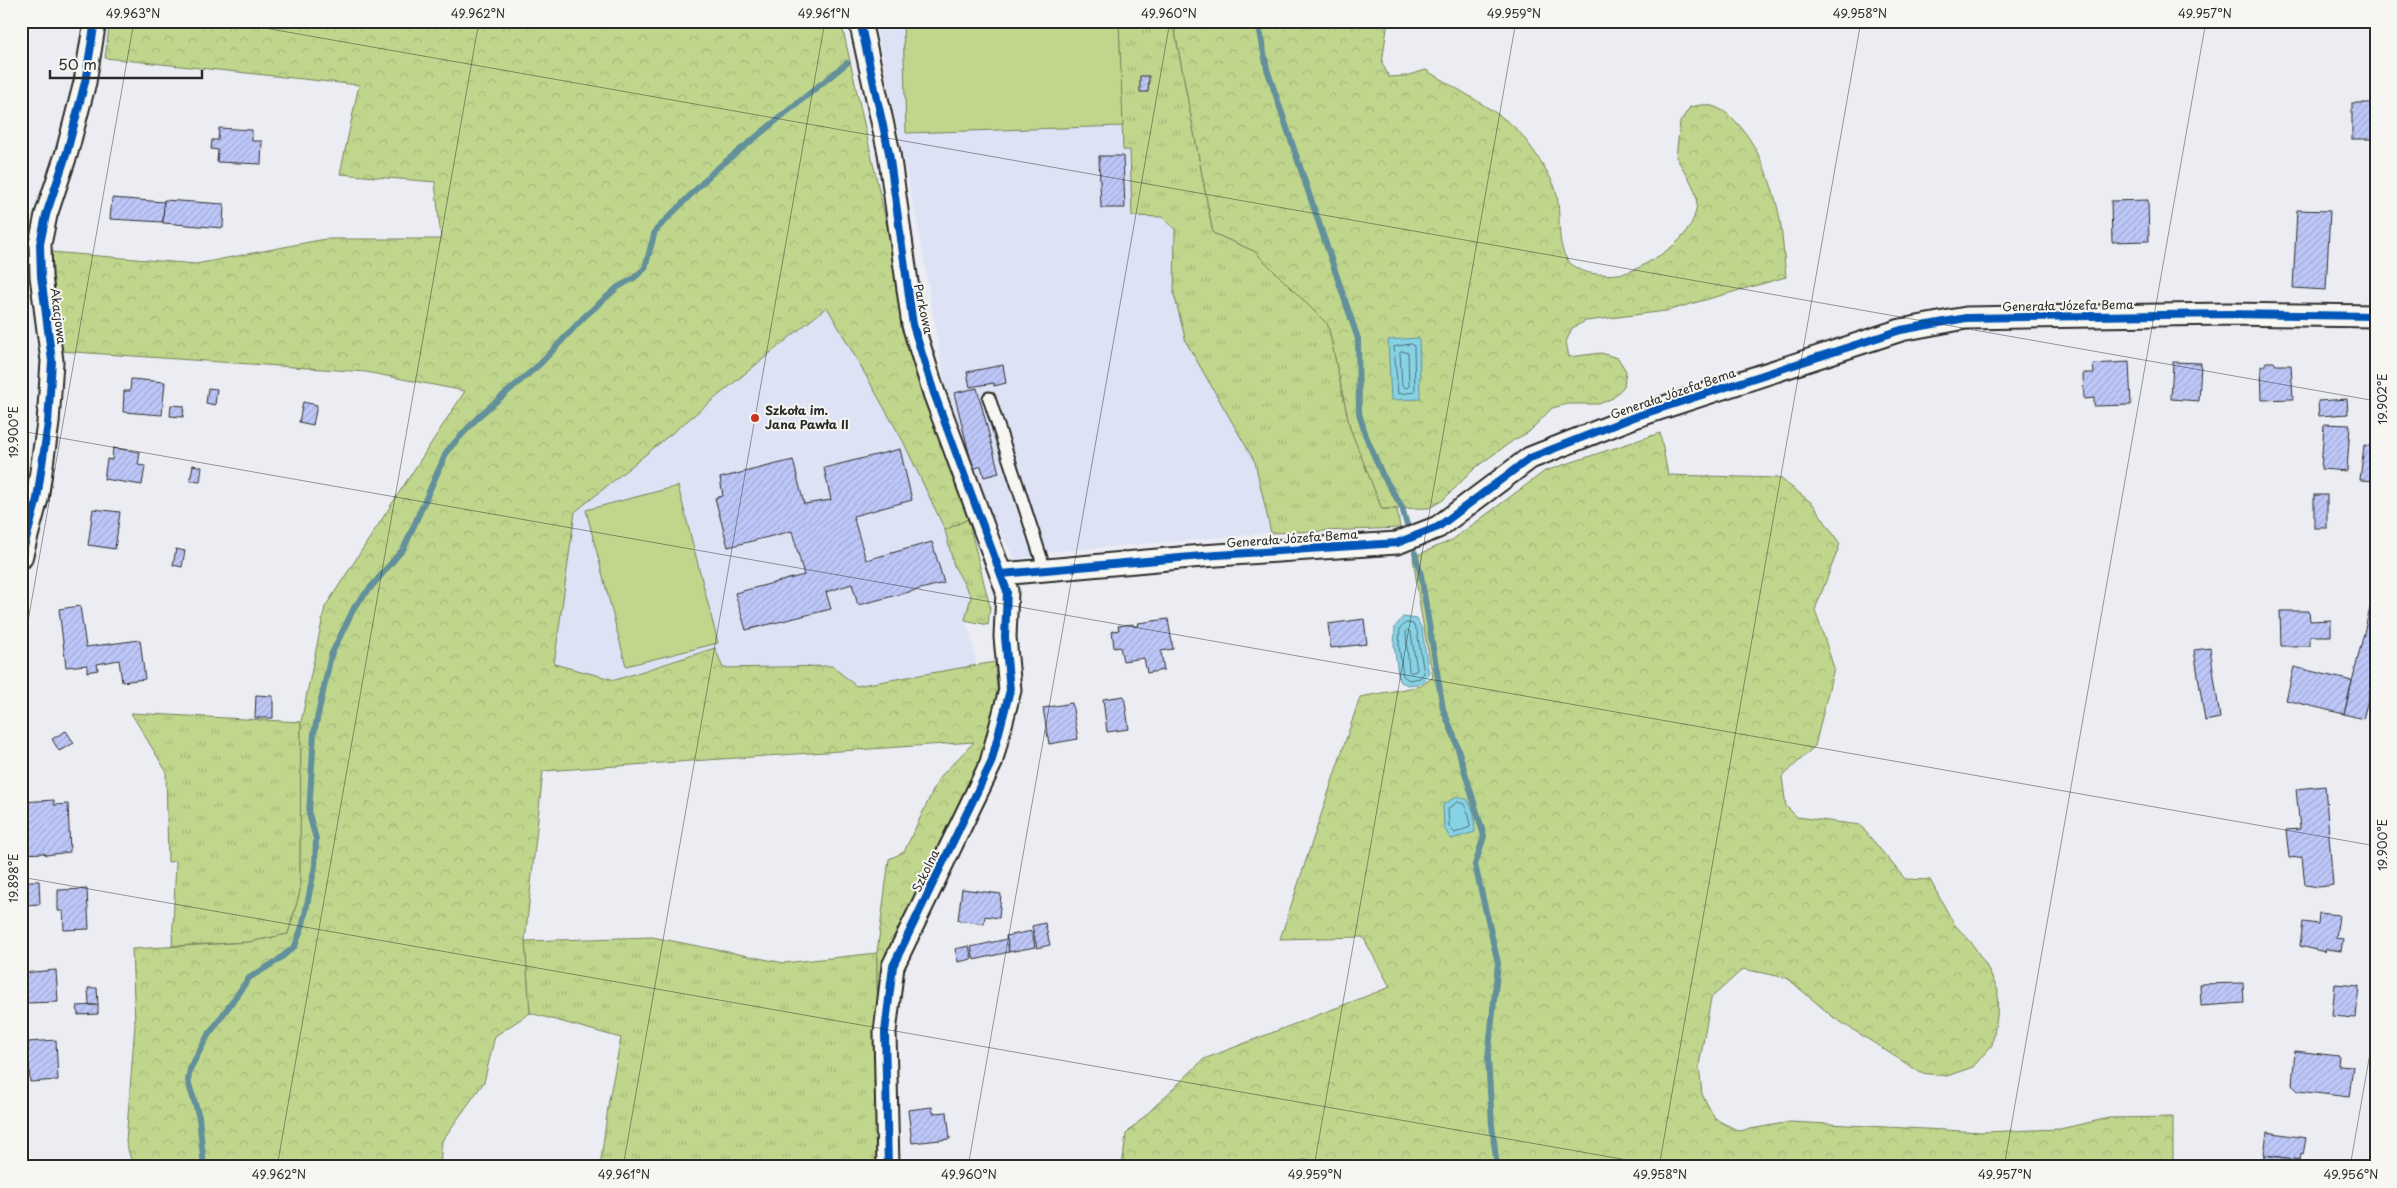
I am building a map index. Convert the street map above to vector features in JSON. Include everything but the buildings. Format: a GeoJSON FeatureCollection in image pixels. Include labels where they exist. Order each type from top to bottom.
{"type":"FeatureCollection","features":[{"type":"Feature","properties":{"kind":"street","name":"Akacjowa"},"geometry":{"type":"LineString","coordinates":[[21,558],[37,499],[48,423],[52,361],[40,244],[46,215],[67,152],[85,82],[95,21]]}},
{"type":"Feature","properties":{"kind":"street","name":"Parkowa"},"geometry":{"type":"LineString","coordinates":[[860,21],[889,153],[913,325],[934,392],[1004,582]]}},
{"type":"Feature","properties":{"kind":"street","name":"Generała Józefa Bema"},"geometry":{"type":"LineString","coordinates":[[1004,582],[1045,570],[1202,556],[1397,543],[1438,527],[1530,458],[1634,417],[1901,330],[1966,318],[2227,314],[2376,316]]}},
{"type":"Feature","properties":{"kind":"street","name":"Szkolna"},"geometry":{"type":"LineString","coordinates":[[888,1167],[884,1032],[893,966],[991,763],[1010,690],[1005,637],[1004,582]]}},
{"type":"Feature","properties":{"kind":"lane"},"geometry":{"type":"LineString","coordinates":[[989,398],[1045,570]]}},
{"type":"Feature","properties":{"kind":"shaded area"},"geometry":{"type":"Polygon","coordinates":[[[875,21],[1173,21],[1382,509],[1397,509],[1400,528],[1271,533],[1048,552],[1015,560],[968,469],[945,383],[920,238],[875,21]]]}},
{"type":"Feature","properties":{"kind":"shaded area","name":"Szkoła im. Jana Pawła II"},"geometry":{"type":"Polygon","coordinates":[[[848,87],[945,530],[957,573],[971,596],[965,620],[971,635],[976,665],[975,741],[543,771],[554,664],[574,512],[848,87]]]}},
{"type":"Feature","properties":{"kind":"green space"},"geometry":{"type":"Polygon","coordinates":[[[110,21],[841,21],[910,328],[973,513],[968,519],[945,530],[903,441],[827,307],[575,512],[554,664],[615,680],[715,648],[723,668],[832,666],[856,686],[995,662],[998,702],[988,745],[891,951],[877,990],[877,953],[889,859],[904,852],[939,778],[974,742],[543,771],[525,941],[530,1013],[495,1036],[484,1082],[442,1141],[440,1167],[133,1167],[126,1142],[135,1024],[132,949],[249,942],[288,934],[300,892],[301,722],[325,607],[465,391],[366,372],[60,351],[49,282],[51,252],[196,264],[325,239],[441,239],[435,182],[340,174],[359,85],[105,58],[110,21]]]}},
{"type":"Feature","properties":{"kind":"green space"},"geometry":{"type":"Polygon","coordinates":[[[903,21],[1119,21],[1123,126],[906,133],[903,21]]]}},
{"type":"Feature","properties":{"kind":"green space"},"geometry":{"type":"Polygon","coordinates":[[[1119,21],[1173,21],[1213,233],[1254,251],[1328,325],[1350,428],[1382,509],[1397,509],[1400,528],[1271,533],[1255,462],[1186,342],[1174,294],[1175,229],[1162,217],[1132,216],[1130,150],[1123,150],[1119,21]]]}},
{"type":"Feature","properties":{"kind":"green space"},"geometry":{"type":"Polygon","coordinates":[[[1173,21],[1388,21],[1382,63],[1389,77],[1406,76],[1426,70],[1514,126],[1535,152],[1554,185],[1557,198],[1560,240],[1570,263],[1580,270],[1597,274],[1618,274],[1633,270],[1667,250],[1686,233],[1695,215],[1697,206],[1691,182],[1676,157],[1680,122],[1690,107],[1708,105],[1722,110],[1747,135],[1757,152],[1772,188],[1780,220],[1786,277],[1666,311],[1586,321],[1572,328],[1566,342],[1569,357],[1601,353],[1618,358],[1626,371],[1624,386],[1613,398],[1599,404],[1568,404],[1552,408],[1529,432],[1514,440],[1476,467],[1443,500],[1429,508],[1382,509],[1350,428],[1328,325],[1254,251],[1213,233],[1173,21]]]}},
{"type":"Feature","properties":{"kind":"green space"},"geometry":{"type":"Polygon","coordinates":[[[1660,433],[1668,475],[1780,478],[1813,504],[1840,544],[1815,610],[1834,668],[1815,746],[1782,777],[1786,806],[1797,817],[1860,825],[1905,879],[1930,880],[1954,924],[1971,942],[1986,965],[1998,990],[1997,1017],[1992,1045],[1973,1067],[1947,1076],[1921,1073],[1833,1017],[1787,978],[1743,969],[1711,998],[1699,1066],[1702,1094],[1715,1119],[1739,1131],[1790,1122],[1983,1132],[2060,1129],[2109,1118],[2173,1117],[2173,1167],[1310,1167],[1308,1159],[1275,1167],[1122,1167],[1126,1134],[1204,1059],[1390,987],[1363,937],[1280,939],[1360,697],[1421,686],[1433,677],[1413,557],[1452,540],[1545,471],[1660,433]]]}},
{"type":"Feature","properties":{"kind":"green space"},"geometry":{"type":"Polygon","coordinates":[[[678,486],[718,643],[626,666],[586,510],[678,486]]]}},
{"type":"Feature","properties":{"kind":"green space"},"geometry":{"type":"Polygon","coordinates":[[[968,519],[990,607],[988,625],[965,620],[971,596],[954,566],[945,530],[968,519]]]}},
{"type":"Feature","properties":{"kind":"green space"},"geometry":{"type":"Polygon","coordinates":[[[131,713],[301,722],[300,892],[288,934],[249,942],[172,946],[176,861],[168,862],[166,771],[131,713]]]}},
{"type":"Feature","properties":{"kind":"green space"},"geometry":{"type":"Polygon","coordinates":[[[652,937],[784,963],[877,953],[879,1167],[600,1167],[609,1100],[621,1038],[530,1013],[525,941],[652,937]]]}},
{"type":"Feature","properties":{"kind":"water"},"geometry":{"type":"Polygon","coordinates":[[[1419,338],[1420,399],[1391,400],[1388,340],[1419,338]]]}},
{"type":"Feature","properties":{"kind":"water"},"geometry":{"type":"Polygon","coordinates":[[[1403,617],[1417,619],[1422,629],[1429,675],[1423,683],[1408,685],[1399,681],[1394,645],[1395,627],[1403,617]]]}},
{"type":"Feature","properties":{"kind":"water"},"geometry":{"type":"Polygon","coordinates":[[[1457,796],[1468,800],[1474,813],[1475,832],[1451,839],[1444,828],[1443,805],[1457,796]]]}},
{"type":"Feature","properties":{"kind":"waterway"},"geometry":{"type":"LineString","coordinates":[[887,26],[889,21]]}},
{"type":"Feature","properties":{"kind":"waterway"},"geometry":{"type":"LineString","coordinates":[[1258,21],[1267,69],[1358,339],[1359,413],[1365,434],[1382,474],[1402,507],[1408,529]]}},
{"type":"Feature","properties":{"kind":"waterway"},"geometry":{"type":"LineString","coordinates":[[204,1167],[199,1117],[188,1081],[190,1069],[207,1037],[249,978],[277,961],[295,946],[303,924],[315,866],[316,839],[309,814],[314,733],[331,655],[355,606],[404,548],[447,451],[479,416],[540,364],[584,317],[618,287],[634,278],[645,268],[655,231],[714,171],[847,63]]}},
{"type":"Feature","properties":{"kind":"waterway"},"geometry":{"type":"LineString","coordinates":[[1415,553],[1421,575],[1443,709],[1455,739],[1484,836],[1475,865],[1498,963],[1488,1058],[1492,1125],[1497,1167]]}},
{"type":"Feature","properties":{"kind":"cycle path"},"geometry":{"type":"LineString","coordinates":[[21,558],[37,499],[48,423],[52,361],[41,276],[40,244],[46,215],[67,152],[85,82],[95,21]]}},
{"type":"Feature","properties":{"kind":"cycle path"},"geometry":{"type":"LineString","coordinates":[[860,21],[889,153],[913,325],[934,393],[1007,591],[1005,637],[1010,690],[991,763],[893,966],[885,1032],[888,1167]]}},
{"type":"Feature","properties":{"kind":"cycle path"},"geometry":{"type":"LineString","coordinates":[[1001,574],[1202,556],[1397,543],[1438,527],[1530,458],[1634,417],[1901,330],[1966,318],[2227,314],[2376,316]]}},
{"type":"Feature","properties":{"kind":"place","name":"Szkoła im. Jana Pawła II"},"geometry":{"type":"Point","coordinates":[755,418]}}]}
